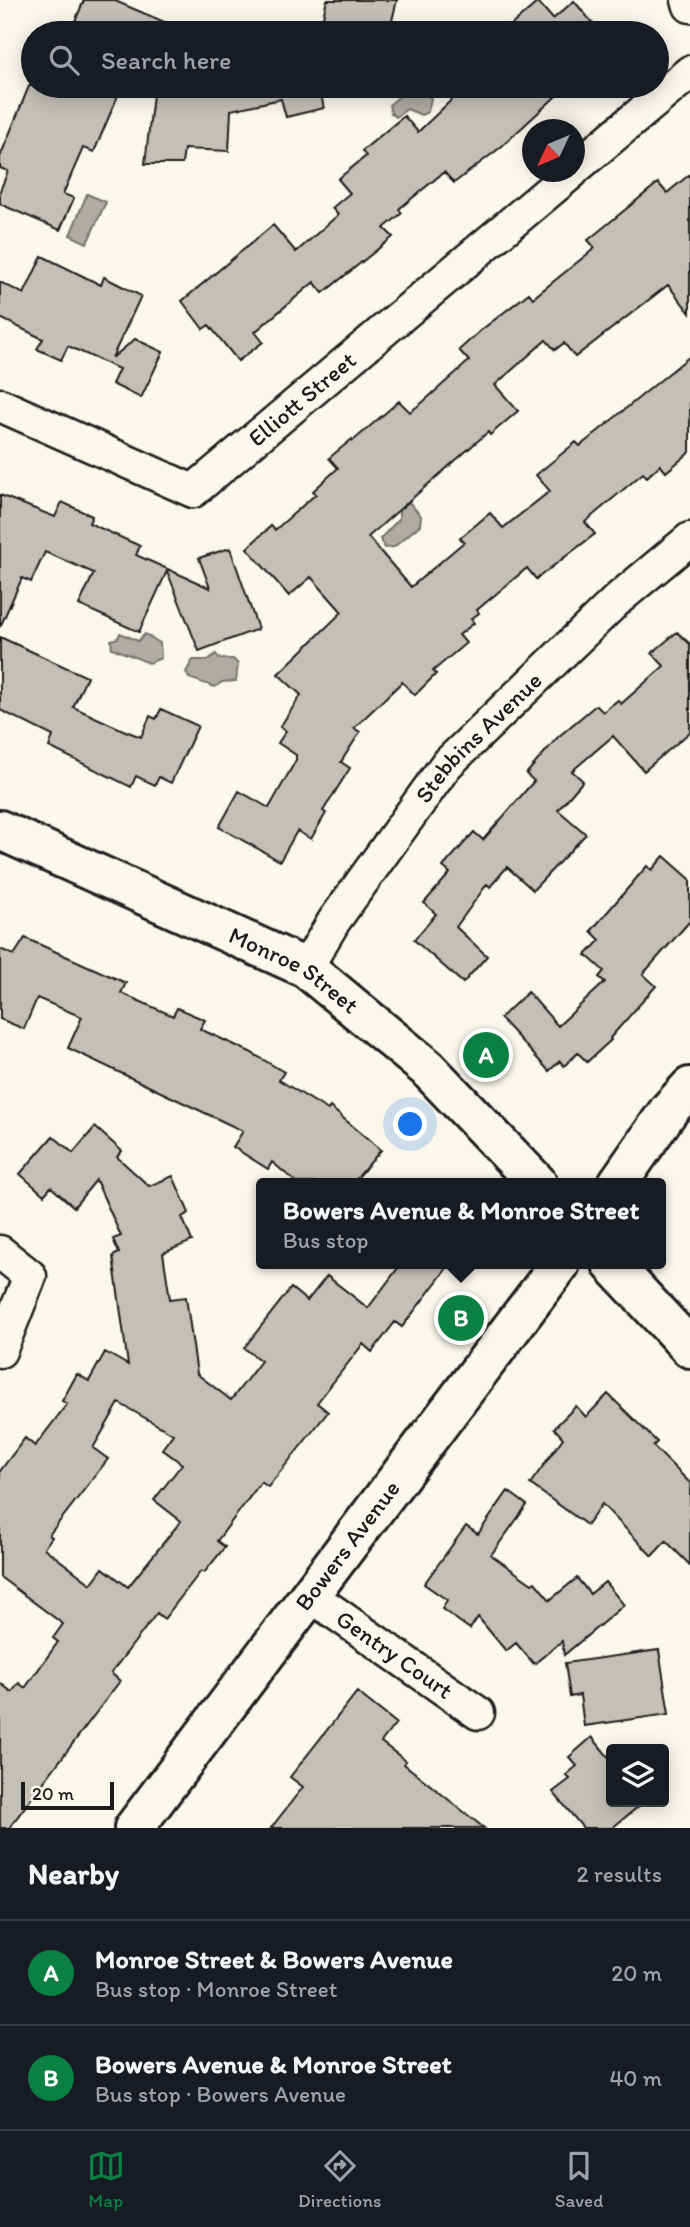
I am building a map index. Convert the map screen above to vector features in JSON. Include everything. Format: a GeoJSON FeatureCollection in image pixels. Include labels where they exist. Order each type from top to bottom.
{"type":"FeatureCollection","features":[{"type":"Feature","properties":{"kind":"main road","name":"Monroe Street"},"geometry":{"type":"LineString","coordinates":[[0,830],[306,968],[427,1068],[532,1178]]}},
{"type":"Feature","properties":{"kind":"main road"},"geometry":{"type":"LineString","coordinates":[[621,1178],[669,1110],[690,1087]]}},
{"type":"Feature","properties":{"kind":"main road","name":"Bowers Avenue"},"geometry":{"type":"LineString","coordinates":[[134,1828],[556,1269]]}},
{"type":"Feature","properties":{"kind":"main road"},"geometry":{"type":"LineString","coordinates":[[617,1269],[690,1348]]}},
{"type":"Feature","properties":{"kind":"street"},"geometry":{"type":"LineString","coordinates":[[688,0],[690,6]]}},
{"type":"Feature","properties":{"kind":"street","name":"Elliott Street"},"geometry":{"type":"LineString","coordinates":[[669,90],[690,72]]}},
{"type":"Feature","properties":{"kind":"street","name":"Elliott Street"},"geometry":{"type":"LineString","coordinates":[[585,160],[659,98]]}},
{"type":"Feature","properties":{"kind":"street","name":"Elliott Street"},"geometry":{"type":"LineString","coordinates":[[0,405],[193,491],[559,182]]}},
{"type":"Feature","properties":{"kind":"street","name":"Stebbins Avenue"},"geometry":{"type":"LineString","coordinates":[[306,968],[334,921],[446,765],[618,599],[690,539]]}},
{"type":"Feature","properties":{"kind":"street"},"geometry":{"type":"LineString","coordinates":[[0,1252],[30,1276],[0,1351]]}},
{"type":"Feature","properties":{"kind":"street","name":"Gentry Court"},"geometry":{"type":"LineString","coordinates":[[311,1596],[478,1713]]}},
{"type":"Feature","properties":{"kind":"shaded area"},"geometry":{"type":"Polygon","coordinates":[[[397,98],[431,98],[428,112],[421,115],[407,109],[396,117],[391,113],[389,105],[397,98]]]}},
{"type":"Feature","properties":{"kind":"shaded area"},"geometry":{"type":"Polygon","coordinates":[[[87,194],[106,202],[87,243],[70,235],[87,194]]]}},
{"type":"Feature","properties":{"kind":"shaded area"},"geometry":{"type":"Polygon","coordinates":[[[409,502],[421,516],[420,525],[394,547],[385,548],[380,539],[399,519],[399,510],[409,502]]]}},
{"type":"Feature","properties":{"kind":"shaded area"},"geometry":{"type":"Polygon","coordinates":[[[120,633],[138,641],[145,634],[160,643],[161,658],[149,663],[112,648],[111,640],[118,638],[120,633]]]}},
{"type":"Feature","properties":{"kind":"shaded area"},"geometry":{"type":"Polygon","coordinates":[[[216,654],[220,659],[233,659],[238,664],[236,681],[222,682],[215,687],[189,678],[186,672],[193,660],[208,660],[216,654]]]}},
{"type":"Feature","properties":{"kind":"building"},"geometry":{"type":"Polygon","coordinates":[[[84,0],[113,0],[162,21],[75,21],[84,0]]]}},
{"type":"Feature","properties":{"kind":"building"},"geometry":{"type":"Polygon","coordinates":[[[327,0],[397,0],[392,21],[322,21],[327,0]]]}},
{"type":"Feature","properties":{"kind":"building"},"geometry":{"type":"Polygon","coordinates":[[[574,1],[591,21],[516,21],[538,2],[553,19],[574,1]]]}},
{"type":"Feature","properties":{"kind":"building"},"geometry":{"type":"Polygon","coordinates":[[[24,98],[117,98],[94,152],[83,148],[63,194],[74,198],[60,230],[0,204],[0,191],[8,171],[0,168],[0,157],[24,98]]]}},
{"type":"Feature","properties":{"kind":"building"},"geometry":{"type":"Polygon","coordinates":[[[153,98],[322,98],[324,108],[286,117],[281,99],[231,110],[229,151],[184,149],[182,164],[145,164],[153,98]]]}},
{"type":"Feature","properties":{"kind":"building"},"geometry":{"type":"Polygon","coordinates":[[[453,98],[554,98],[531,119],[522,119],[522,128],[454,183],[444,172],[399,209],[402,213],[384,228],[393,237],[323,293],[314,282],[255,332],[263,342],[238,361],[209,325],[203,329],[182,301],[273,225],[296,252],[338,215],[332,208],[350,193],[338,179],[366,156],[362,151],[404,116],[418,132],[453,98]]]}},
{"type":"Feature","properties":{"kind":"building"},"geometry":{"type":"Polygon","coordinates":[[[690,174],[690,313],[668,285],[575,357],[564,343],[555,350],[546,340],[495,385],[518,411],[490,435],[488,432],[368,537],[411,587],[464,542],[460,538],[490,513],[503,528],[550,491],[536,475],[576,442],[580,446],[690,356],[690,452],[666,472],[660,465],[647,477],[643,473],[585,522],[595,534],[536,579],[527,568],[477,610],[479,613],[471,619],[474,623],[459,635],[466,643],[433,671],[436,674],[415,695],[402,682],[354,728],[360,732],[341,762],[350,768],[323,811],[326,813],[311,839],[297,831],[280,861],[219,827],[239,791],[269,808],[296,760],[296,755],[278,743],[286,731],[280,727],[301,695],[278,674],[342,612],[311,577],[289,596],[247,548],[271,526],[275,530],[316,494],[313,491],[338,468],[329,458],[399,401],[410,412],[423,402],[469,361],[459,350],[480,331],[529,293],[533,298],[595,248],[588,240],[658,183],[667,193],[690,174]]]}},
{"type":"Feature","properties":{"kind":"building"},"geometry":{"type":"Polygon","coordinates":[[[42,256],[101,285],[104,277],[141,296],[112,358],[135,339],[163,352],[141,398],[112,384],[119,369],[68,346],[61,360],[37,349],[43,339],[0,318],[0,282],[24,294],[42,256]]]}},
{"type":"Feature","properties":{"kind":"building"},"geometry":{"type":"Polygon","coordinates":[[[0,495],[55,517],[62,502],[92,516],[89,523],[140,546],[136,555],[210,588],[199,558],[230,548],[258,629],[199,651],[167,571],[139,632],[79,605],[94,573],[45,552],[31,582],[22,578],[0,627],[0,495]]]}},
{"type":"Feature","properties":{"kind":"building"},"geometry":{"type":"Polygon","coordinates":[[[677,632],[690,644],[690,732],[644,771],[613,736],[572,771],[583,781],[558,810],[586,834],[533,890],[507,867],[490,887],[487,884],[456,927],[487,956],[463,983],[414,940],[436,914],[424,903],[450,873],[443,867],[474,832],[483,840],[534,781],[526,774],[558,737],[596,705],[603,712],[618,700],[621,704],[664,666],[652,653],[677,632]]]}},
{"type":"Feature","properties":{"kind":"building"},"geometry":{"type":"Polygon","coordinates":[[[0,637],[87,677],[73,707],[123,730],[141,737],[150,716],[156,719],[161,709],[198,726],[171,783],[159,777],[155,785],[136,776],[131,787],[49,747],[53,736],[0,710],[0,637]]]}},
{"type":"Feature","properties":{"kind":"building"},"geometry":{"type":"Polygon","coordinates":[[[664,856],[690,879],[690,921],[643,974],[656,986],[611,1040],[587,1062],[578,1053],[564,1066],[560,1061],[549,1071],[500,1018],[528,992],[558,1026],[605,982],[599,977],[604,971],[586,955],[600,940],[591,931],[647,866],[652,870],[664,856]]]}},
{"type":"Feature","properties":{"kind":"building"},"geometry":{"type":"Polygon","coordinates":[[[25,938],[126,983],[121,993],[173,1016],[177,1008],[205,1020],[200,1029],[250,1052],[284,1072],[279,1080],[328,1110],[330,1107],[381,1150],[357,1178],[291,1178],[272,1162],[268,1169],[233,1147],[243,1131],[68,1048],[82,1017],[37,998],[24,1029],[0,1019],[0,949],[14,955],[25,938]]]}},
{"type":"Feature","properties":{"kind":"building"},"geometry":{"type":"Polygon","coordinates":[[[95,1127],[122,1151],[117,1157],[149,1186],[173,1176],[189,1213],[182,1217],[192,1241],[163,1253],[170,1299],[186,1297],[197,1374],[231,1400],[261,1361],[244,1348],[291,1288],[307,1301],[327,1276],[368,1308],[397,1269],[446,1269],[402,1327],[395,1322],[372,1352],[363,1344],[317,1403],[328,1412],[268,1487],[261,1482],[217,1541],[225,1547],[204,1573],[201,1571],[164,1619],[157,1613],[111,1673],[120,1681],[9,1828],[0,1828],[0,1683],[12,1692],[19,1683],[25,1688],[58,1642],[53,1638],[63,1624],[0,1577],[0,1471],[25,1438],[35,1446],[67,1404],[62,1401],[77,1374],[89,1381],[105,1352],[128,1365],[113,1256],[119,1253],[113,1239],[121,1236],[96,1180],[74,1207],[51,1187],[44,1195],[20,1174],[53,1136],[73,1153],[95,1127]],[[119,1403],[93,1448],[108,1459],[49,1535],[52,1537],[44,1548],[91,1584],[103,1568],[128,1587],[181,1521],[154,1500],[182,1464],[162,1449],[173,1434],[119,1403]]]}},
{"type":"Feature","properties":{"kind":"building"},"geometry":{"type":"Polygon","coordinates":[[[608,1394],[657,1442],[653,1446],[690,1483],[690,1565],[666,1541],[652,1556],[602,1504],[587,1525],[530,1484],[563,1438],[554,1428],[576,1406],[586,1417],[608,1394]]]}},
{"type":"Feature","properties":{"kind":"building"},"geometry":{"type":"Polygon","coordinates":[[[508,1491],[527,1505],[491,1555],[532,1584],[535,1582],[550,1600],[577,1578],[590,1594],[605,1582],[624,1605],[564,1655],[562,1641],[534,1664],[516,1643],[506,1651],[478,1617],[470,1629],[442,1609],[447,1600],[424,1584],[466,1526],[478,1534],[508,1491]]]}},
{"type":"Feature","properties":{"kind":"building"},"geometry":{"type":"Polygon","coordinates":[[[659,1650],[669,1714],[584,1726],[580,1695],[570,1697],[565,1663],[659,1650]]]}},
{"type":"Feature","properties":{"kind":"building"},"geometry":{"type":"Polygon","coordinates":[[[357,1692],[396,1723],[381,1742],[406,1761],[404,1764],[484,1828],[271,1828],[303,1787],[290,1777],[357,1692]]]}},
{"type":"Feature","properties":{"kind":"building"},"geometry":{"type":"Polygon","coordinates":[[[592,1737],[606,1754],[606,1807],[638,1807],[612,1828],[583,1828],[553,1792],[570,1779],[566,1775],[577,1766],[569,1757],[592,1737]]]}},
{"type":"Feature","properties":{"kind":"place","name":"Monroe Street & Bowers Avenue"},"geometry":{"type":"Point","coordinates":[486,1055]}},
{"type":"Feature","properties":{"kind":"place","name":"Bowers Avenue & Monroe Street"},"geometry":{"type":"Point","coordinates":[461,1318]}}]}
